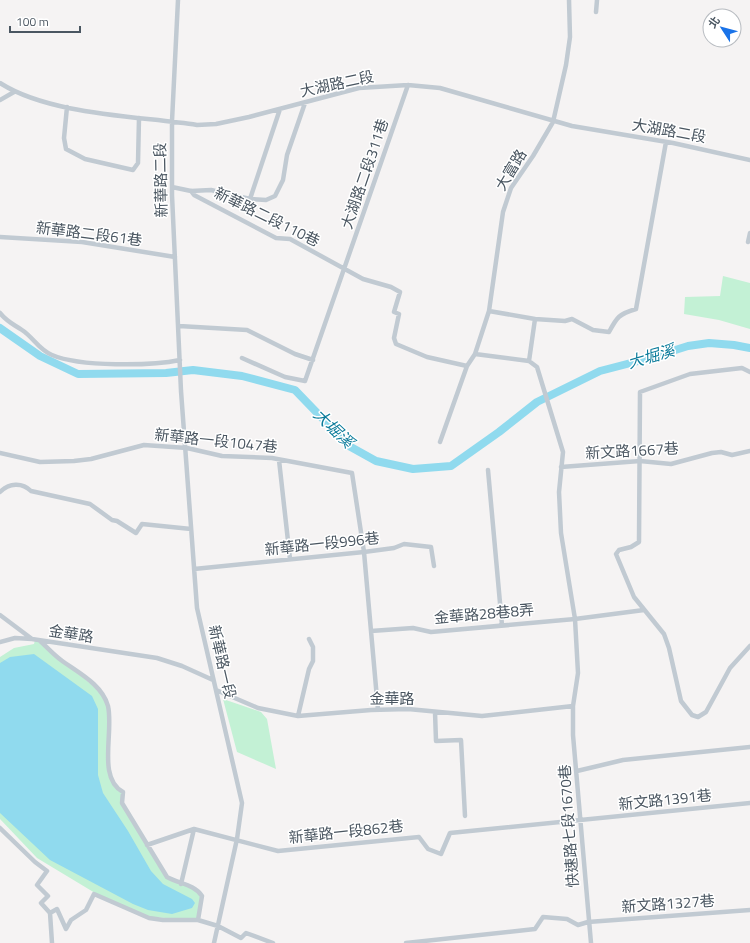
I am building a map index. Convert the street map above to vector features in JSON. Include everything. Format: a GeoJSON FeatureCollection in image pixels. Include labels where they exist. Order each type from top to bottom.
{"type":"FeatureCollection","features":[{"type":"Feature","properties":{"kind":"street","name":"新華路二段"},"geometry":{"type":"LineString","coordinates":[[178,0],[172,121],[172,187],[181,383]]}},
{"type":"Feature","properties":{"kind":"street","name":"大富路"},"geometry":{"type":"LineString","coordinates":[[440,442],[467,366],[475,354],[489,310],[503,212],[511,188],[533,156],[553,122],[566,65],[570,37],[569,0]]}},
{"type":"Feature","properties":{"kind":"street"},"geometry":{"type":"LineString","coordinates":[[596,12],[597,0]]}},
{"type":"Feature","properties":{"kind":"street","name":"大湖路二段"},"geometry":{"type":"LineString","coordinates":[[0,83],[14,92],[54,105],[197,125],[216,124],[305,103],[359,88],[408,85],[440,88],[553,122],[599,132],[666,142],[750,160]]}},
{"type":"Feature","properties":{"kind":"street","name":"大湖路二段311巷"},"geometry":{"type":"LineString","coordinates":[[242,358],[286,377],[304,381],[313,360],[408,85]]}},
{"type":"Feature","properties":{"kind":"street"},"geometry":{"type":"LineString","coordinates":[[0,100],[14,92]]}},
{"type":"Feature","properties":{"kind":"street"},"geometry":{"type":"LineString","coordinates":[[172,187],[191,191],[211,190],[250,199],[266,200],[275,196],[280,189],[283,180],[287,155],[305,103]]}},
{"type":"Feature","properties":{"kind":"street"},"geometry":{"type":"LineString","coordinates":[[67,107],[64,138],[66,149],[85,159],[133,170],[138,163],[139,118]]}},
{"type":"Feature","properties":{"kind":"street"},"geometry":{"type":"LineString","coordinates":[[250,199],[280,109]]}},
{"type":"Feature","properties":{"kind":"street"},"geometry":{"type":"LineString","coordinates":[[489,310],[535,319],[565,321],[572,319],[593,330],[609,332],[617,318],[623,313],[636,309],[666,142]]}},
{"type":"Feature","properties":{"kind":"street","name":"新華路二段110巷"},"geometry":{"type":"LineString","coordinates":[[191,191],[194,195],[276,238],[290,239],[344,270],[363,279],[391,287],[400,292],[394,312],[399,314],[394,338],[396,344],[427,357],[467,366]]}},
{"type":"Feature","properties":{"kind":"street"},"geometry":{"type":"LineString","coordinates":[[748,242],[750,233]]}},
{"type":"Feature","properties":{"kind":"street","name":"新華路二段61巷"},"geometry":{"type":"LineString","coordinates":[[0,237],[82,242],[175,257]]}},
{"type":"Feature","properties":{"kind":"street"},"geometry":{"type":"LineString","coordinates":[[0,314],[8,323],[23,331],[36,345],[53,355],[94,364],[165,363],[180,360]]}},
{"type":"Feature","properties":{"kind":"street"},"geometry":{"type":"LineString","coordinates":[[475,354],[529,360],[535,319]]}},
{"type":"Feature","properties":{"kind":"street"},"geometry":{"type":"LineString","coordinates":[[178,326],[247,330],[295,354],[313,360]]}},
{"type":"Feature","properties":{"kind":"street","name":"快速路七段1670巷"},"geometry":{"type":"LineString","coordinates":[[529,360],[537,367],[563,452],[559,492],[561,534],[575,619],[578,673],[573,706],[573,735],[582,820],[588,922],[591,943]]}},
{"type":"Feature","properties":{"kind":"street"},"geometry":{"type":"LineString","coordinates":[[750,372],[742,368],[690,374],[642,390],[639,394],[639,542],[631,547],[619,550],[616,554],[634,597],[664,634],[669,648],[681,701],[685,708],[695,717],[706,712],[730,668],[750,646]]}},
{"type":"Feature","properties":{"kind":"street","name":"新華路一段"},"geometry":{"type":"LineString","coordinates":[[181,383],[187,448],[197,608],[242,803],[238,839],[214,943]]}},
{"type":"Feature","properties":{"kind":"street","name":"新華路一段1047巷"},"geometry":{"type":"LineString","coordinates":[[0,453],[21,459],[40,462],[74,461],[91,459],[144,445],[187,448],[222,456],[279,460],[352,473],[364,552]]}},
{"type":"Feature","properties":{"kind":"street","name":"新文路1667巷"},"geometry":{"type":"LineString","coordinates":[[561,468],[640,461],[671,464],[712,453],[721,452],[732,455],[750,451]]}},
{"type":"Feature","properties":{"kind":"street"},"geometry":{"type":"LineString","coordinates":[[279,460],[290,559]]}},
{"type":"Feature","properties":{"kind":"street"},"geometry":{"type":"LineString","coordinates":[[488,470],[502,625]]}},
{"type":"Feature","properties":{"kind":"street"},"geometry":{"type":"LineString","coordinates":[[0,492],[4,488],[13,485],[24,486],[31,491],[90,504],[112,520],[117,521],[136,533],[142,524],[191,528]]}},
{"type":"Feature","properties":{"kind":"street","name":"新華路一段996巷"},"geometry":{"type":"LineString","coordinates":[[194,569],[364,552],[394,548],[404,544],[431,547],[434,566]]}},
{"type":"Feature","properties":{"kind":"street"},"geometry":{"type":"LineString","coordinates":[[364,552],[378,710]]}},
{"type":"Feature","properties":{"kind":"street","name":"金華路28巷8弄"},"geometry":{"type":"LineString","coordinates":[[371,631],[413,628],[430,632],[575,619],[644,610]]}},
{"type":"Feature","properties":{"kind":"street","name":"金華路"},"geometry":{"type":"LineString","coordinates":[[0,615],[32,639],[157,658],[182,666],[213,680]]}},
{"type":"Feature","properties":{"kind":"street"},"geometry":{"type":"LineString","coordinates":[[0,642],[15,638],[32,639]]}},
{"type":"Feature","properties":{"kind":"street"},"geometry":{"type":"LineString","coordinates":[[298,716],[309,669],[313,661],[313,647],[310,639]]}},
{"type":"Feature","properties":{"kind":"street"},"geometry":{"type":"LineString","coordinates":[[40,641],[60,659],[91,682],[105,697],[108,707],[108,768],[110,778],[114,785],[124,792],[122,803],[167,877],[181,884],[197,889],[202,896],[198,920]]}},
{"type":"Feature","properties":{"kind":"street","name":"金華路"},"geometry":{"type":"LineString","coordinates":[[216,690],[258,708],[298,716],[408,709],[482,716],[573,706]]}},
{"type":"Feature","properties":{"kind":"street"},"geometry":{"type":"LineString","coordinates":[[435,712],[436,740],[461,740],[465,816]]}},
{"type":"Feature","properties":{"kind":"street"},"geometry":{"type":"LineString","coordinates":[[577,771],[623,760],[750,747]]}},
{"type":"Feature","properties":{"kind":"street","name":"新文路1391巷"},"geometry":{"type":"LineString","coordinates":[[582,820],[750,804]]}},
{"type":"Feature","properties":{"kind":"street","name":"新華路一段862巷"},"geometry":{"type":"LineString","coordinates":[[238,839],[278,851],[419,837],[428,849],[441,854],[450,833],[582,820]]}},
{"type":"Feature","properties":{"kind":"street"},"geometry":{"type":"LineString","coordinates":[[0,828],[35,862],[47,871],[37,885],[48,896],[42,903],[50,913],[52,943]]}},
{"type":"Feature","properties":{"kind":"street"},"geometry":{"type":"LineString","coordinates":[[147,845],[194,829],[238,839]]}},
{"type":"Feature","properties":{"kind":"street"},"geometry":{"type":"LineString","coordinates":[[181,884],[194,829]]}},
{"type":"Feature","properties":{"kind":"street"},"geometry":{"type":"LineString","coordinates":[[50,913],[57,909],[66,929],[71,920],[86,910],[94,894],[149,918],[163,920],[198,920],[218,926],[241,938],[246,933],[273,943]]}},
{"type":"Feature","properties":{"kind":"street","name":"新文路1327巷"},"geometry":{"type":"LineString","coordinates":[[406,943],[535,929],[543,917],[567,919],[578,925],[588,922],[750,910]]}},
{"type":"Feature","properties":{"kind":"green space"},"geometry":{"type":"Polygon","coordinates":[[[723,276],[750,283],[750,329],[719,320],[684,314],[685,297],[720,296],[723,276]]]}},
{"type":"Feature","properties":{"kind":"green space"},"geometry":{"type":"Polygon","coordinates":[[[35,640],[42,642],[100,692],[108,707],[110,778],[123,793],[121,803],[166,877],[200,892],[203,898],[199,920],[149,917],[100,896],[37,858],[0,819],[0,657],[14,648],[34,644],[35,640]]]}},
{"type":"Feature","properties":{"kind":"green space"},"geometry":{"type":"Polygon","coordinates":[[[223,699],[261,712],[267,719],[276,769],[237,752],[223,699]]]}},
{"type":"Feature","properties":{"kind":"water"},"geometry":{"type":"Polygon","coordinates":[[[34,654],[92,696],[98,709],[98,775],[103,793],[128,831],[151,871],[163,884],[192,899],[195,903],[192,908],[172,914],[148,910],[133,904],[50,860],[0,813],[0,663],[10,657],[34,654]]]}},
{"type":"Feature","properties":{"kind":"waterway","name":"大堀溪"},"geometry":{"type":"LineString","coordinates":[[0,328],[40,356],[78,374],[166,373],[193,370],[242,376],[295,390],[349,446],[376,461],[413,469],[451,466],[499,432],[537,402],[600,371],[688,346],[709,343],[750,348]]}}]}
